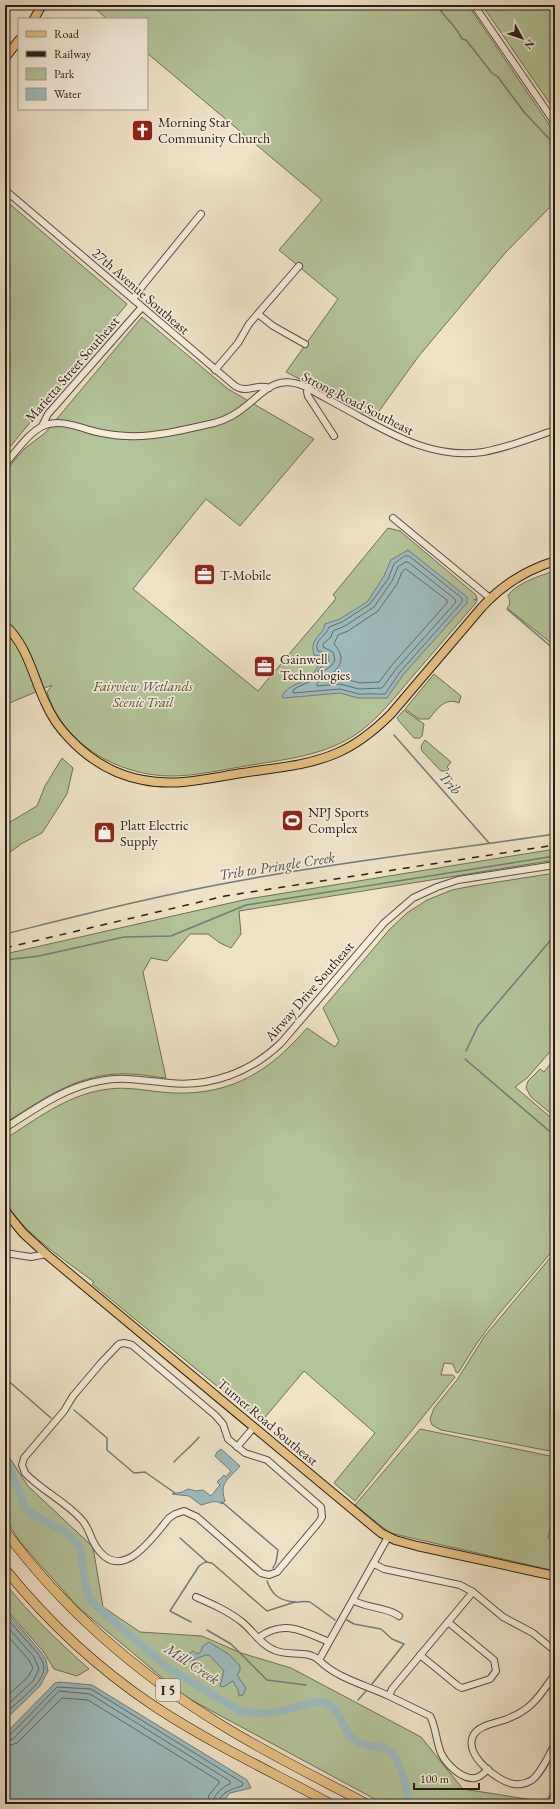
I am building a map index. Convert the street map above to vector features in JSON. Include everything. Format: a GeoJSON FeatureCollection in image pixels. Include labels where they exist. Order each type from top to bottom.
{"type":"FeatureCollection","features":[{"type":"Feature","properties":{"kind":"highway","name":"I 5"},"geometry":{"type":"LineString","coordinates":[[5,1531],[38,1572],[80,1617],[118,1651],[164,1687],[239,1735],[367,1804]]}},
{"type":"Feature","properties":{"kind":"highway","name":"I 5"},"geometry":{"type":"LineString","coordinates":[[5,1569],[35,1604],[68,1637],[103,1668],[128,1687],[198,1733],[331,1804]]}},
{"type":"Feature","properties":{"kind":"main road"},"geometry":{"type":"LineString","coordinates":[[35,18],[42,5]]}},
{"type":"Feature","properties":{"kind":"main road"},"geometry":{"type":"LineString","coordinates":[[5,58],[18,41]]}},
{"type":"Feature","properties":{"kind":"main road"},"geometry":{"type":"LineString","coordinates":[[5,625],[17,638],[27,654],[49,711],[64,732],[80,749],[98,763],[124,775],[152,781],[178,782],[303,764],[328,757],[355,744],[378,727],[391,714],[490,598],[532,569],[555,561]]}},
{"type":"Feature","properties":{"kind":"main road","name":"Turner Road Southeast"},"geometry":{"type":"LineString","coordinates":[[5,1211],[23,1234],[46,1254],[388,1537],[417,1546],[555,1576]]}},
{"type":"Feature","properties":{"kind":"street"},"geometry":{"type":"LineString","coordinates":[[474,5],[555,123]]}},
{"type":"Feature","properties":{"kind":"street","name":"27th Avenue Southeast"},"geometry":{"type":"LineString","coordinates":[[5,190],[239,389],[247,390],[265,386],[269,388]]}},
{"type":"Feature","properties":{"kind":"street"},"geometry":{"type":"LineString","coordinates":[[133,300],[144,284],[201,214]]}},
{"type":"Feature","properties":{"kind":"street"},"geometry":{"type":"LineString","coordinates":[[215,370],[238,343],[258,314],[299,266]]}},
{"type":"Feature","properties":{"kind":"street","name":"Marietta Street Southeast"},"geometry":{"type":"LineString","coordinates":[[5,464],[32,434],[42,426],[48,414],[142,307]]}},
{"type":"Feature","properties":{"kind":"street"},"geometry":{"type":"LineString","coordinates":[[258,314],[273,326],[305,344]]}},
{"type":"Feature","properties":{"kind":"street","name":"Strong Road Southeast"},"geometry":{"type":"LineString","coordinates":[[42,426],[52,423],[61,423],[116,436],[141,437],[221,421],[238,412],[279,382],[288,382],[308,388],[400,438],[419,446],[446,452],[465,454],[491,451],[555,430]]}},
{"type":"Feature","properties":{"kind":"street"},"geometry":{"type":"LineString","coordinates":[[308,388],[308,396],[334,436]]}},
{"type":"Feature","properties":{"kind":"street"},"geometry":{"type":"LineString","coordinates":[[393,518],[490,598]]}},
{"type":"Feature","properties":{"kind":"street","name":"Airway Drive Southeast"},"geometry":{"type":"LineString","coordinates":[[5,1128],[61,1094],[94,1082],[124,1078],[187,1084],[210,1081],[243,1070],[266,1056],[281,1043],[384,923],[413,898],[436,887],[458,880],[555,865]]}},
{"type":"Feature","properties":{"kind":"street"},"geometry":{"type":"LineString","coordinates":[[5,1253],[31,1257],[46,1254]]}},
{"type":"Feature","properties":{"kind":"street"},"geometry":{"type":"LineString","coordinates":[[124,1343],[132,1345],[215,1415],[223,1424],[228,1439],[237,1447],[249,1455],[267,1460],[319,1504],[323,1513],[320,1522],[276,1572],[272,1574],[261,1573],[196,1517],[184,1511],[174,1514],[169,1518],[136,1556],[119,1561],[109,1558],[97,1549],[90,1531],[82,1520],[30,1479],[25,1473],[22,1465],[24,1458],[64,1411],[73,1396],[114,1349],[124,1343]]}},
{"type":"Feature","properties":{"kind":"street"},"geometry":{"type":"LineString","coordinates":[[237,1447],[254,1427]]}},
{"type":"Feature","properties":{"kind":"street"},"geometry":{"type":"LineString","coordinates":[[319,1660],[388,1537]]}},
{"type":"Feature","properties":{"kind":"street"},"geometry":{"type":"LineString","coordinates":[[374,1564],[384,1569],[460,1585],[473,1592],[503,1617],[533,1633],[555,1651]]}},
{"type":"Feature","properties":{"kind":"street"},"geometry":{"type":"LineString","coordinates":[[389,1696],[392,1689],[473,1592]]}},
{"type":"Feature","properties":{"kind":"street"},"geometry":{"type":"LineString","coordinates":[[196,1597],[234,1616],[275,1651],[288,1654],[311,1654],[329,1669],[344,1677],[389,1696],[430,1716],[441,1752],[450,1765],[459,1772],[471,1778],[476,1778],[488,1769]]}},
{"type":"Feature","properties":{"kind":"street"},"geometry":{"type":"LineString","coordinates":[[353,1600],[359,1603],[392,1611],[399,1616]]}},
{"type":"Feature","properties":{"kind":"street"},"geometry":{"type":"LineString","coordinates":[[420,1655],[458,1686],[467,1687],[490,1679],[493,1676],[496,1671],[494,1660],[448,1622]]}},
{"type":"Feature","properties":{"kind":"street"},"geometry":{"type":"LineString","coordinates":[[258,1638],[272,1630],[284,1628],[299,1630],[329,1642]]}},
{"type":"Feature","properties":{"kind":"street"},"geometry":{"type":"LineString","coordinates":[[555,1674],[526,1710],[481,1728],[473,1736],[471,1746],[473,1753],[488,1769],[504,1781],[513,1784],[524,1783],[533,1779],[538,1774],[555,1744]]}},
{"type":"Feature","properties":{"kind":"green space"},"geometry":{"type":"Polygon","coordinates":[[[91,5],[468,5],[555,133],[555,202],[506,252],[418,357],[374,418],[286,372],[338,299],[279,250],[322,200],[148,54],[148,18],[106,18],[91,5]]]}},
{"type":"Feature","properties":{"kind":"green space"},"geometry":{"type":"Polygon","coordinates":[[[482,5],[555,5],[555,111],[482,5]]]}},
{"type":"Feature","properties":{"kind":"green space"},"geometry":{"type":"Polygon","coordinates":[[[5,200],[127,304],[5,453],[5,200]]]}},
{"type":"Feature","properties":{"kind":"green space","name":"Fairview Wetlands Scenic Trail"},"geometry":{"type":"Polygon","coordinates":[[[142,317],[228,389],[314,439],[240,526],[206,499],[133,589],[258,691],[334,601],[336,598],[333,595],[388,528],[400,531],[476,595],[477,601],[475,604],[393,700],[366,727],[346,740],[320,751],[293,758],[201,774],[181,776],[151,775],[113,763],[95,754],[79,741],[65,727],[55,711],[47,692],[52,685],[5,705],[5,472],[24,449],[45,433],[142,317]]]}},
{"type":"Feature","properties":{"kind":"green space"},"geometry":{"type":"Polygon","coordinates":[[[555,571],[555,646],[507,608],[510,602],[508,596],[516,588],[536,577],[555,571]]]}},
{"type":"Feature","properties":{"kind":"green space"},"geometry":{"type":"Polygon","coordinates":[[[434,674],[461,696],[459,703],[445,703],[438,708],[429,719],[419,719],[405,709],[434,674]]]}},
{"type":"Feature","properties":{"kind":"green space"},"geometry":{"type":"Polygon","coordinates":[[[404,710],[424,724],[422,736],[420,738],[414,738],[397,718],[404,710]]]}},
{"type":"Feature","properties":{"kind":"green space"},"geometry":{"type":"Polygon","coordinates":[[[425,740],[451,762],[447,767],[449,769],[447,771],[441,771],[422,751],[421,746],[425,740]]]}},
{"type":"Feature","properties":{"kind":"green space"},"geometry":{"type":"Polygon","coordinates":[[[62,758],[73,768],[67,794],[42,833],[21,844],[5,856],[5,825],[37,806],[45,786],[62,758]]]}},
{"type":"Feature","properties":{"kind":"green space"},"geometry":{"type":"Polygon","coordinates":[[[555,849],[555,860],[239,911],[241,934],[231,948],[220,943],[208,934],[190,934],[167,961],[151,958],[143,972],[166,1078],[117,1074],[86,1079],[44,1098],[5,1123],[5,954],[248,899],[555,849]]]}},
{"type":"Feature","properties":{"kind":"green space"},"geometry":{"type":"Polygon","coordinates":[[[555,873],[555,1046],[527,1078],[515,1087],[555,1121],[555,1248],[498,1315],[477,1343],[458,1373],[456,1372],[453,1364],[444,1363],[441,1375],[453,1375],[455,1377],[355,1501],[334,1483],[375,1433],[304,1371],[261,1422],[92,1284],[94,1282],[45,1245],[22,1224],[12,1212],[5,1197],[5,1139],[63,1103],[89,1093],[121,1088],[174,1093],[195,1093],[232,1085],[264,1068],[279,1057],[307,1028],[335,1047],[339,1041],[323,1008],[390,929],[407,913],[427,900],[452,890],[555,873]]]}},
{"type":"Feature","properties":{"kind":"green space"},"geometry":{"type":"Polygon","coordinates":[[[555,1058],[555,1117],[531,1097],[526,1088],[528,1081],[540,1069],[544,1072],[555,1058]]]}},
{"type":"Feature","properties":{"kind":"green space"},"geometry":{"type":"Polygon","coordinates":[[[555,1252],[555,1452],[441,1430],[432,1425],[430,1419],[434,1408],[457,1380],[484,1337],[555,1252]]]}},
{"type":"Feature","properties":{"kind":"green space"},"geometry":{"type":"Polygon","coordinates":[[[420,1429],[555,1457],[555,1508],[548,1538],[555,1540],[555,1571],[390,1533],[355,1505],[420,1429]]]}},
{"type":"Feature","properties":{"kind":"green space"},"geometry":{"type":"Polygon","coordinates":[[[5,1451],[28,1486],[93,1547],[103,1607],[140,1632],[202,1636],[241,1653],[291,1668],[421,1737],[463,1789],[546,1802],[555,1786],[555,1804],[384,1804],[184,1696],[78,1607],[20,1542],[5,1518],[5,1451]]]}},
{"type":"Feature","properties":{"kind":"green space"},"geometry":{"type":"Polygon","coordinates":[[[5,1583],[45,1628],[89,1669],[77,1676],[54,1669],[43,1651],[5,1608],[5,1583]]]}},
{"type":"Feature","properties":{"kind":"water"},"geometry":{"type":"Polygon","coordinates":[[[408,550],[467,597],[467,603],[403,675],[387,698],[358,698],[340,693],[282,697],[292,686],[309,678],[319,665],[326,659],[325,657],[314,655],[313,649],[314,641],[325,624],[340,619],[368,601],[384,576],[391,560],[408,550]]]}},
{"type":"Feature","properties":{"kind":"water"},"geometry":{"type":"Polygon","coordinates":[[[221,1449],[240,1466],[228,1478],[224,1485],[223,1495],[225,1501],[222,1504],[209,1502],[201,1505],[189,1496],[172,1494],[188,1489],[196,1491],[203,1490],[211,1496],[220,1485],[217,1482],[224,1475],[226,1477],[231,1471],[215,1456],[221,1449]]]}},
{"type":"Feature","properties":{"kind":"water"},"geometry":{"type":"Polygon","coordinates":[[[5,1610],[41,1652],[46,1660],[48,1671],[40,1686],[5,1720],[5,1610]]]}},
{"type":"Feature","properties":{"kind":"water"},"geometry":{"type":"Polygon","coordinates":[[[209,1642],[230,1655],[240,1666],[240,1671],[237,1675],[246,1688],[243,1695],[239,1696],[238,1690],[233,1681],[223,1687],[220,1686],[224,1671],[209,1655],[184,1662],[184,1655],[193,1651],[197,1654],[201,1652],[202,1647],[209,1642]]]}},
{"type":"Feature","properties":{"kind":"water"},"geometry":{"type":"Polygon","coordinates":[[[60,1682],[92,1685],[247,1780],[251,1788],[230,1793],[221,1804],[167,1804],[162,1802],[140,1804],[5,1804],[5,1734],[55,1683],[60,1682]]]}},
{"type":"Feature","properties":{"kind":"waterway"},"geometry":{"type":"LineString","coordinates":[[437,5],[457,30],[462,39],[466,40],[492,73],[498,77],[524,112],[555,145]]}},
{"type":"Feature","properties":{"kind":"waterway","name":"Trib"},"geometry":{"type":"LineString","coordinates":[[507,609],[555,650]]}},
{"type":"Feature","properties":{"kind":"waterway","name":"Trib"},"geometry":{"type":"LineString","coordinates":[[394,735],[489,843]]}},
{"type":"Feature","properties":{"kind":"waterway","name":"Trib to Pringle Creek"},"geometry":{"type":"LineString","coordinates":[[5,934],[150,899],[238,881],[356,862],[555,834]]}},
{"type":"Feature","properties":{"kind":"waterway"},"geometry":{"type":"LineString","coordinates":[[5,960],[39,956],[124,937],[171,936],[246,905],[555,856]]}},
{"type":"Feature","properties":{"kind":"waterway"},"geometry":{"type":"LineString","coordinates":[[466,1051],[478,1026],[555,935]]}},
{"type":"Feature","properties":{"kind":"waterway"},"geometry":{"type":"LineString","coordinates":[[465,1059],[555,1136]]}},
{"type":"Feature","properties":{"kind":"waterway"},"geometry":{"type":"LineString","coordinates":[[5,1378],[51,1418]]}},
{"type":"Feature","properties":{"kind":"waterway"},"geometry":{"type":"LineString","coordinates":[[74,1410],[107,1438],[107,1450],[134,1473],[145,1472],[175,1493]]}},
{"type":"Feature","properties":{"kind":"waterway"},"geometry":{"type":"LineString","coordinates":[[174,1462],[199,1437]]}},
{"type":"Feature","properties":{"kind":"waterway","name":"Mill Creek"},"geometry":{"type":"LineString","coordinates":[[5,1458],[25,1507],[32,1514],[67,1533],[80,1547],[86,1587],[94,1604],[165,1666],[240,1711],[253,1713],[274,1712],[315,1702],[331,1705],[349,1734],[358,1743],[385,1748],[394,1755],[399,1765],[411,1804]]}},
{"type":"Feature","properties":{"kind":"waterway"},"geometry":{"type":"LineString","coordinates":[[222,1502],[278,1550],[276,1562],[273,1568]]}},
{"type":"Feature","properties":{"kind":"waterway"},"geometry":{"type":"LineString","coordinates":[[180,1538],[207,1562]]}},
{"type":"Feature","properties":{"kind":"waterway"},"geometry":{"type":"LineString","coordinates":[[191,1622],[170,1611],[199,1566],[205,1562],[212,1563],[267,1611],[295,1602]]}},
{"type":"Feature","properties":{"kind":"waterway"},"geometry":{"type":"LineString","coordinates":[[267,1581],[271,1590],[280,1598],[294,1602],[310,1602],[335,1620]]}},
{"type":"Feature","properties":{"kind":"waterway"},"geometry":{"type":"LineString","coordinates":[[347,1620],[354,1624],[381,1629],[392,1639],[404,1644],[372,1684]]}},
{"type":"Feature","properties":{"kind":"waterway"},"geometry":{"type":"LineString","coordinates":[[207,1630],[231,1644],[267,1680],[306,1685]]}},
{"type":"Feature","properties":{"kind":"waterway"},"geometry":{"type":"LineString","coordinates":[[358,1700],[366,1691]]}},
{"type":"Feature","properties":{"kind":"railway"},"geometry":{"type":"LineString","coordinates":[[5,948],[225,896],[555,845]]}},
{"type":"Feature","properties":{"kind":"place","name":"Morning Star Community Church"},"geometry":{"type":"Point","coordinates":[142,130]}},
{"type":"Feature","properties":{"kind":"place","name":"T-Mobile"},"geometry":{"type":"Point","coordinates":[204,575]}},
{"type":"Feature","properties":{"kind":"place","name":"Gainwell Technologies"},"geometry":{"type":"Point","coordinates":[265,667]}},
{"type":"Feature","properties":{"kind":"place","name":"NPJ Sports Complex"},"geometry":{"type":"Point","coordinates":[292,820]}},
{"type":"Feature","properties":{"kind":"place","name":"Platt Electric Supply"},"geometry":{"type":"Point","coordinates":[105,833]}}]}
